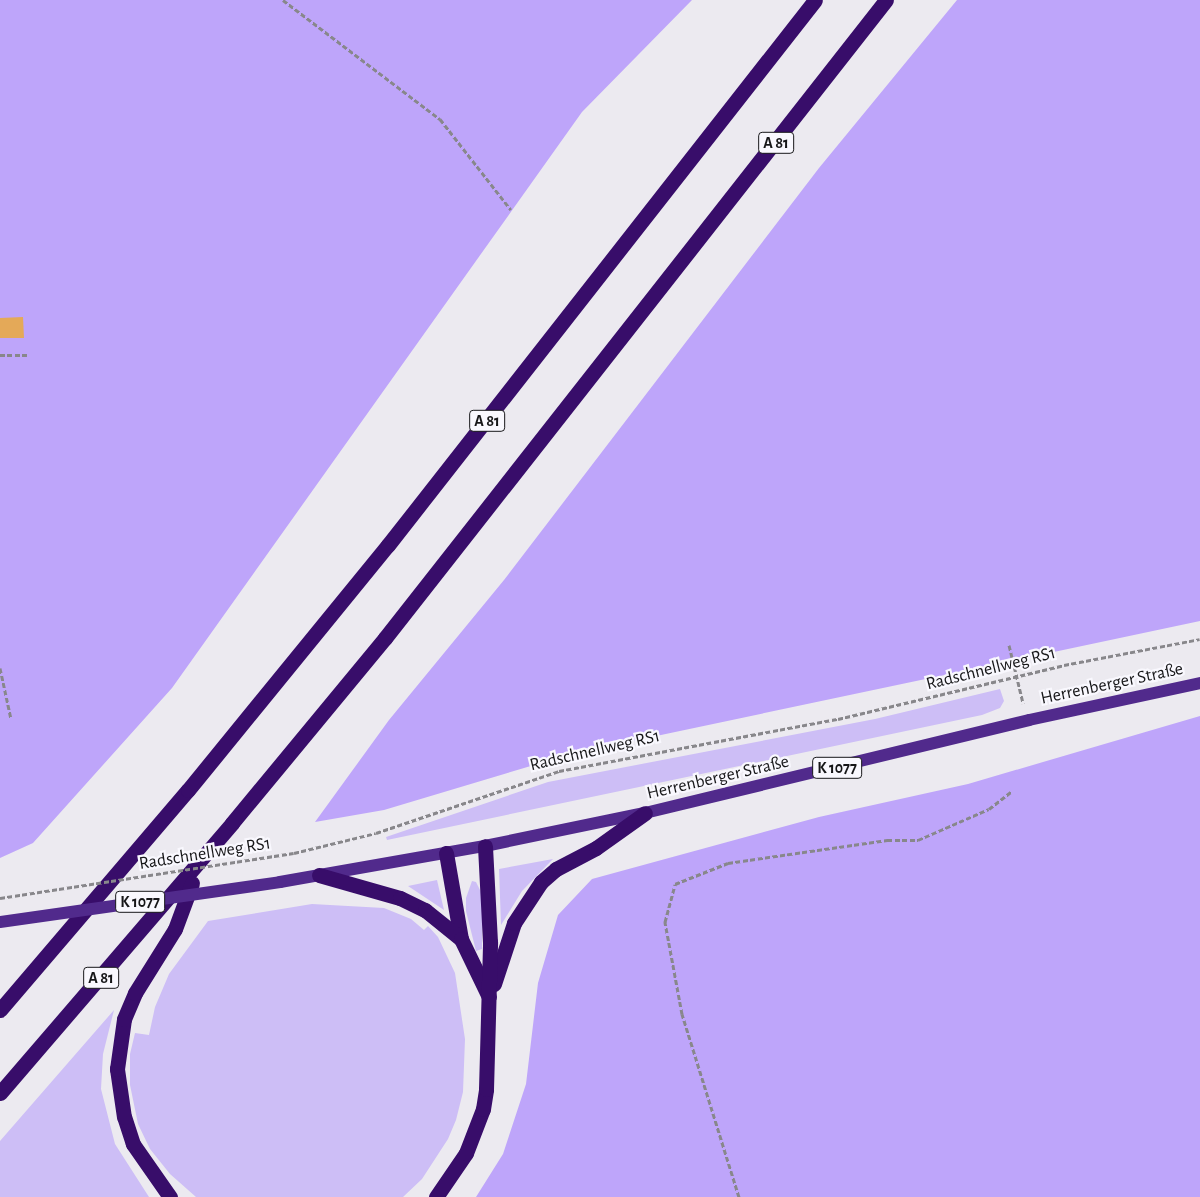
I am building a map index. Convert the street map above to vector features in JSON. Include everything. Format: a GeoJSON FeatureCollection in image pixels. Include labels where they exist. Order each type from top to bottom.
{"type":"FeatureCollection","features":[{"type":"Feature","properties":{"kind":"highway","name":"A 81"},"geometry":{"type":"LineString","coordinates":[[0,1010],[182,798],[377,560],[815,0]]}},
{"type":"Feature","properties":{"kind":"highway","name":"A 81"},"geometry":{"type":"LineString","coordinates":[[0,1093],[200,860],[422,593],[886,0]]}},
{"type":"Feature","properties":{"kind":"highway"},"geometry":{"type":"LineString","coordinates":[[490,997],[514,923],[541,882],[556,869],[596,848],[645,813]]}},
{"type":"Feature","properties":{"kind":"highway"},"geometry":{"type":"LineString","coordinates":[[436,1197],[466,1153],[483,1109],[489,1061],[490,997],[489,890],[485,846]]}},
{"type":"Feature","properties":{"kind":"highway"},"geometry":{"type":"LineString","coordinates":[[446,853],[461,939],[490,997]]}},
{"type":"Feature","properties":{"kind":"highway","name":"A 81"},"geometry":{"type":"LineString","coordinates":[[170,1197],[133,1144],[124,1117],[117,1069],[124,1019],[135,993],[175,928],[200,860]]}},
{"type":"Feature","properties":{"kind":"highway"},"geometry":{"type":"LineString","coordinates":[[319,875],[400,898],[425,910],[461,939]]}},
{"type":"Feature","properties":{"kind":"main road","name":"Herrenberger Straße"},"geometry":{"type":"LineString","coordinates":[[446,853],[645,813],[1028,720],[1200,683]]}},
{"type":"Feature","properties":{"kind":"main road","name":"K 1077"},"geometry":{"type":"LineString","coordinates":[[0,922],[280,882],[446,853]]}},
{"type":"Feature","properties":{"kind":"path"},"geometry":{"type":"LineString","coordinates":[[283,0],[440,119],[511,210]]}},
{"type":"Feature","properties":{"kind":"path"},"geometry":{"type":"LineString","coordinates":[[0,355],[29,355]]}},
{"type":"Feature","properties":{"kind":"path","name":"Radschnellweg RS1"},"geometry":{"type":"LineString","coordinates":[[0,898],[294,853],[376,833],[559,772],[639,754],[838,719],[1015,677],[1200,639]]}},
{"type":"Feature","properties":{"kind":"path"},"geometry":{"type":"LineString","coordinates":[[1009,645],[1015,677],[1028,720]]}},
{"type":"Feature","properties":{"kind":"path"},"geometry":{"type":"LineString","coordinates":[[0,668],[11,719]]}},
{"type":"Feature","properties":{"kind":"path"},"geometry":{"type":"LineString","coordinates":[[740,1197],[682,1014],[665,922],[675,884],[728,863],[887,840],[918,840],[989,809],[1011,792]]}},
{"type":"Feature","properties":{"kind":"shaded area"},"geometry":{"type":"Polygon","coordinates":[[[0,0],[692,0],[582,112],[172,688],[33,843],[0,858],[0,0]]]}},
{"type":"Feature","properties":{"kind":"shaded area"},"geometry":{"type":"Polygon","coordinates":[[[957,0],[1200,0],[1200,621],[571,754],[384,810],[315,822],[389,720],[504,580],[819,168],[957,0]]]}},
{"type":"Feature","properties":{"kind":"shaded area"},"geometry":{"type":"Polygon","coordinates":[[[1000,689],[1004,701],[1000,708],[982,715],[387,840],[386,837],[548,782],[875,719],[1000,689]]]}},
{"type":"Feature","properties":{"kind":"shaded area"},"geometry":{"type":"Polygon","coordinates":[[[1200,716],[1200,1197],[476,1197],[503,1154],[526,1084],[538,983],[558,915],[592,879],[819,817],[968,784],[1200,716]]]}},
{"type":"Feature","properties":{"kind":"shaded area"},"geometry":{"type":"Polygon","coordinates":[[[553,859],[522,891],[501,925],[499,869],[553,859]]]}},
{"type":"Feature","properties":{"kind":"shaded area"},"geometry":{"type":"Polygon","coordinates":[[[437,880],[444,910],[408,886],[437,880]]]}},
{"type":"Feature","properties":{"kind":"shaded area"},"geometry":{"type":"Polygon","coordinates":[[[472,881],[476,882],[481,892],[482,949],[476,951],[466,911],[466,898],[472,881]]]}},
{"type":"Feature","properties":{"kind":"shaded area"},"geometry":{"type":"Polygon","coordinates":[[[312,904],[384,908],[411,919],[424,930],[428,926],[438,937],[455,973],[465,1039],[463,1092],[456,1120],[448,1139],[422,1179],[403,1197],[196,1197],[170,1174],[150,1149],[138,1124],[130,1085],[130,1054],[135,1033],[149,1035],[155,1007],[169,974],[208,921],[312,904]]]}},
{"type":"Feature","properties":{"kind":"shaded area"},"geometry":{"type":"Polygon","coordinates":[[[114,1010],[103,1054],[101,1089],[115,1144],[149,1197],[0,1197],[0,1141],[114,1010]]]}},
{"type":"Feature","properties":{"kind":"building"},"geometry":{"type":"Polygon","coordinates":[[[23,317],[24,338],[0,338],[0,318],[23,317]]]}}]}
